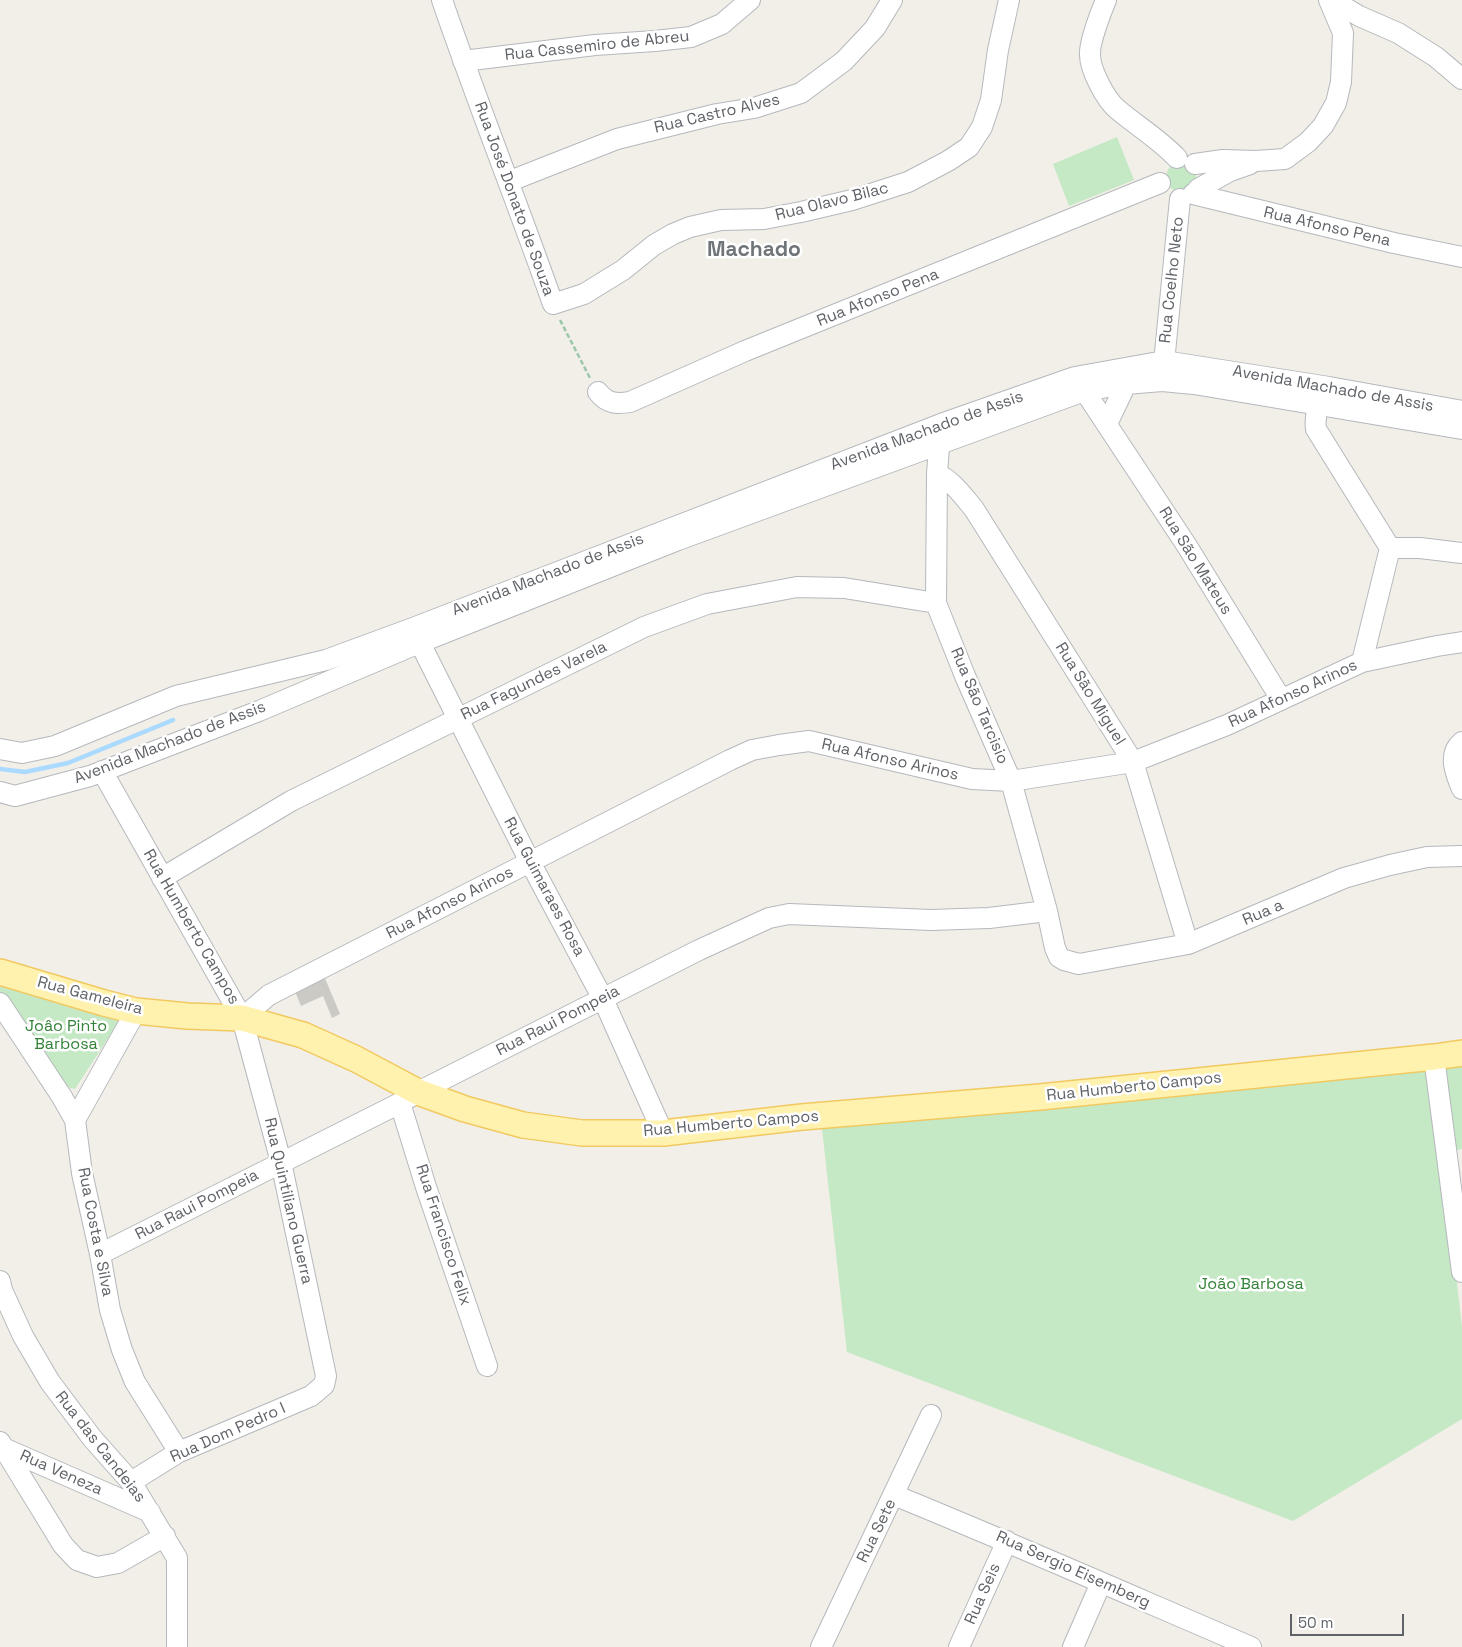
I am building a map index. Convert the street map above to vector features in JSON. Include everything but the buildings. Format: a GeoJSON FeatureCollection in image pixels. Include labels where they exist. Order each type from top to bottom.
{"type":"FeatureCollection","features":[{"type":"Feature","properties":{"kind":"main road","name":"Rua Gameleira"},"geometry":{"type":"LineString","coordinates":[[0,972],[136,1011],[187,1016],[242,1018]]}},
{"type":"Feature","properties":{"kind":"main road","name":"Rua Humberto Campos"},"geometry":{"type":"LineString","coordinates":[[242,1018],[303,1035],[356,1059],[409,1098],[465,1109],[523,1125],[582,1133],[663,1133],[802,1117],[1040,1097],[1462,1053]]}},
{"type":"Feature","properties":{"kind":"street","name":"Rua José Donato de Souza"},"geometry":{"type":"LineString","coordinates":[[442,0],[463,61],[510,181],[553,304]]}},
{"type":"Feature","properties":{"kind":"street","name":"Rua Cassemiro de Abreu"},"geometry":{"type":"LineString","coordinates":[[463,61],[595,45],[656,41],[691,36],[722,24],[750,0]]}},
{"type":"Feature","properties":{"kind":"street","name":"Rua Castro Alves"},"geometry":{"type":"LineString","coordinates":[[510,181],[617,139],[717,114],[754,108],[801,93],[844,61],[875,28],[892,0]]}},
{"type":"Feature","properties":{"kind":"street","name":"Rua Olavo Bilac"},"geometry":{"type":"LineString","coordinates":[[553,304],[584,294],[623,270],[654,245],[690,227],[721,220],[764,219],[852,200],[908,182],[948,161],[969,147],[982,127],[991,100],[998,50],[1009,0]]}},
{"type":"Feature","properties":{"kind":"street"},"geometry":{"type":"LineString","coordinates":[[1106,0],[1099,17],[1090,55],[1095,78],[1115,108],[1165,144],[1175,167],[1167,194],[1190,194],[1230,171],[1256,161],[1286,159],[1308,142],[1323,126],[1336,103],[1341,82],[1343,33],[1330,0]]}},
{"type":"Feature","properties":{"kind":"street"},"geometry":{"type":"LineString","coordinates":[[1330,0],[1359,16],[1398,32],[1436,57],[1462,79]]}},
{"type":"Feature","properties":{"kind":"street"},"geometry":{"type":"LineString","coordinates":[[1343,33],[1359,16]]}},
{"type":"Feature","properties":{"kind":"street","name":"Rua Afonso Pena"},"geometry":{"type":"LineString","coordinates":[[598,392],[603,398],[617,404],[630,402],[1175,167],[1223,160],[1256,161]]}},
{"type":"Feature","properties":{"kind":"street","name":"Rua Coelho Neto"},"geometry":{"type":"LineString","coordinates":[[1162,381],[1190,194],[1200,183],[1201,176],[1175,167]]}},
{"type":"Feature","properties":{"kind":"street","name":"Rua Afonso Pena"},"geometry":{"type":"LineString","coordinates":[[1190,194],[1394,243],[1462,257]]}},
{"type":"Feature","properties":{"kind":"street","name":"Avenida Machado de Assis"},"geometry":{"type":"LineString","coordinates":[[0,792],[15,796],[90,776],[259,711],[416,635],[941,424],[1164,361],[1462,428]]}},
{"type":"Feature","properties":{"kind":"street","name":"Avenida Machado de Assis"},"geometry":{"type":"LineString","coordinates":[[0,749],[22,753],[55,746],[176,696],[326,660],[416,635],[940,444],[1080,384],[1126,384],[1162,381],[1462,411]]}},
{"type":"Feature","properties":{"kind":"street","name":"Rua São Mateus"},"geometry":{"type":"LineString","coordinates":[[1080,384],[1187,546],[1281,699]]}},
{"type":"Feature","properties":{"kind":"street"},"geometry":{"type":"LineString","coordinates":[[1107,424],[1126,384]]}},
{"type":"Feature","properties":{"kind":"street"},"geometry":{"type":"LineString","coordinates":[[1324,396],[1314,420],[1316,429],[1390,548],[1362,662]]}},
{"type":"Feature","properties":{"kind":"street","name":"Rua São Tarcisio"},"geometry":{"type":"LineString","coordinates":[[941,424],[937,474],[936,603],[965,676],[1011,781],[1055,948],[1059,957],[1064,960]]}},
{"type":"Feature","properties":{"kind":"street","name":"Rua São Miguel"},"geometry":{"type":"LineString","coordinates":[[937,474],[955,486],[974,509],[1133,762],[1188,944]]}},
{"type":"Feature","properties":{"kind":"street"},"geometry":{"type":"LineString","coordinates":[[1390,548],[1420,548],[1462,552]]}},
{"type":"Feature","properties":{"kind":"street","name":"Rua Fagundes Varela"},"geometry":{"type":"LineString","coordinates":[[162,878],[291,801],[644,627],[707,604],[797,587],[844,588],[936,603]]}},
{"type":"Feature","properties":{"kind":"street","name":"Rua Guimaraes Rosa"},"geometry":{"type":"LineString","coordinates":[[416,635],[530,862],[603,999],[663,1133]]}},
{"type":"Feature","properties":{"kind":"street","name":"Rua Afonso Arinos"},"geometry":{"type":"LineString","coordinates":[[242,1018],[269,995],[752,750],[779,744],[809,742],[972,779],[1011,781],[1133,762],[1228,725],[1362,662],[1462,642]]}},
{"type":"Feature","properties":{"kind":"street"},"geometry":{"type":"LineString","coordinates":[[1459,745],[1454,758],[1462,789]]}},
{"type":"Feature","properties":{"kind":"street","name":"Rua Humberto Campos"},"geometry":{"type":"LineString","coordinates":[[102,771],[242,1018]]}},
{"type":"Feature","properties":{"kind":"street","name":"Rua a"},"geometry":{"type":"LineString","coordinates":[[1064,960],[1079,964],[1188,944],[1344,878],[1426,857],[1462,856]]}},
{"type":"Feature","properties":{"kind":"street","name":"Rua Raui Pompeia"},"geometry":{"type":"LineString","coordinates":[[100,1254],[603,999],[735,933],[770,918],[790,914],[931,920],[989,918],[1047,912]]}},
{"type":"Feature","properties":{"kind":"street"},"geometry":{"type":"LineString","coordinates":[[0,1003],[75,1120]]}},
{"type":"Feature","properties":{"kind":"street"},"geometry":{"type":"LineString","coordinates":[[75,1120],[136,1011]]}},
{"type":"Feature","properties":{"kind":"street","name":"Rua Quintiliano Guerra"},"geometry":{"type":"LineString","coordinates":[[242,1018],[281,1162],[326,1376],[324,1384]]}},
{"type":"Feature","properties":{"kind":"street"},"geometry":{"type":"LineString","coordinates":[[1434,1057],[1454,1145],[1462,1272]]}},
{"type":"Feature","properties":{"kind":"street","name":"Rua Francisco Felix"},"geometry":{"type":"LineString","coordinates":[[409,1098],[426,1187],[488,1366]]}},
{"type":"Feature","properties":{"kind":"street","name":"Rua Costa e Silva"},"geometry":{"type":"LineString","coordinates":[[75,1120],[82,1173],[110,1310],[135,1382],[179,1452]]}},
{"type":"Feature","properties":{"kind":"street","name":"Rua das Candeias"},"geometry":{"type":"LineString","coordinates":[[0,1281],[2,1290],[23,1336],[50,1382],[92,1438],[131,1482],[177,1558],[177,1647]]}},
{"type":"Feature","properties":{"kind":"street","name":"Rua Dom Pedro I"},"geometry":{"type":"LineString","coordinates":[[131,1482],[179,1452],[311,1396],[324,1384]]}},
{"type":"Feature","properties":{"kind":"street","name":"Rua Sete"},"geometry":{"type":"LineString","coordinates":[[821,1647],[931,1415]]}},
{"type":"Feature","properties":{"kind":"street"},"geometry":{"type":"LineString","coordinates":[[1,1445],[63,1545],[77,1560],[97,1567],[118,1563],[165,1536]]}},
{"type":"Feature","properties":{"kind":"street","name":"Rua Veneza"},"geometry":{"type":"LineString","coordinates":[[1,1445],[150,1512]]}},
{"type":"Feature","properties":{"kind":"street","name":"Rua Sergio Eisemberg"},"geometry":{"type":"LineString","coordinates":[[894,1495],[1007,1541],[1251,1647]]}},
{"type":"Feature","properties":{"kind":"street","name":"Rua Seis"},"geometry":{"type":"LineString","coordinates":[[959,1647],[1007,1541]]}},
{"type":"Feature","properties":{"kind":"street"},"geometry":{"type":"LineString","coordinates":[[1073,1647],[1101,1583]]}},
{"type":"Feature","properties":{"kind":"path","name":"Rua José Donato de Souza"},"geometry":{"type":"LineString","coordinates":[[553,304],[579,360],[598,392]]}},
{"type":"Feature","properties":{"kind":"green space"},"geometry":{"type":"Polygon","coordinates":[[[1117,137],[1134,180],[1069,206],[1053,164],[1117,137]]]}},
{"type":"Feature","properties":{"kind":"green space"},"geometry":{"type":"Polygon","coordinates":[[[1181,162],[1192,166],[1196,177],[1192,188],[1181,192],[1170,188],[1166,177],[1170,166],[1181,162]]]}},
{"type":"Feature","properties":{"kind":"green space","name":"Joâo Pinto Barbosa"},"geometry":{"type":"Polygon","coordinates":[[[0,976],[122,1017],[75,1089],[59,1085],[0,994],[0,976]]]}},
{"type":"Feature","properties":{"kind":"green space","name":"João Barbosa"},"geometry":{"type":"Polygon","coordinates":[[[1431,1056],[1462,1057],[1462,1149],[1442,1153],[1462,1327],[1462,1419],[1293,1521],[847,1352],[822,1129],[1431,1056]]]}},
{"type":"Feature","properties":{"kind":"waterway"},"geometry":{"type":"LineString","coordinates":[[0,769],[25,772],[68,763],[173,720]]}},
{"type":"Feature","properties":{"kind":"district","name":"Machado"},"geometry":{"type":"Point","coordinates":[754,250]}}]}
